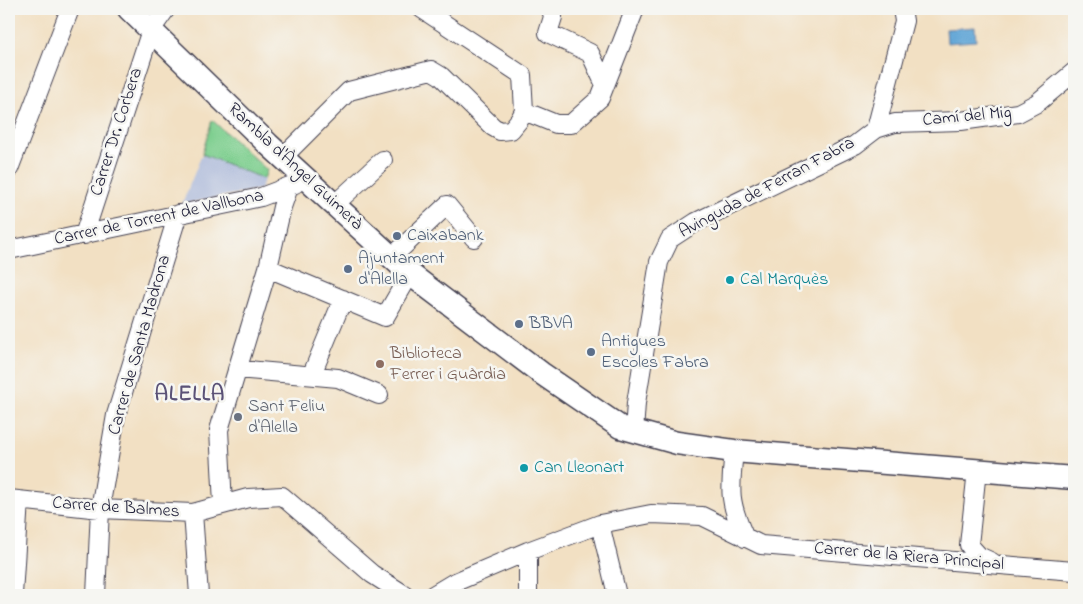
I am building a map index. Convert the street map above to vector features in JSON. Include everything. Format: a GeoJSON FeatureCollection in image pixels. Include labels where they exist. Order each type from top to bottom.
{"type":"FeatureCollection","features":[{"type":"Feature","properties":{"kind":"main road","name":"Rambla d'Àngel Guimerà"},"geometry":{"type":"LineString","coordinates":[[129,9],[283,157],[298,182],[335,204],[410,274],[441,299],[564,389],[620,427],[677,443],[734,451],[1074,478]]}},
{"type":"Feature","properties":{"kind":"street"},"geometry":{"type":"LineString","coordinates":[[9,169],[70,9]]}},
{"type":"Feature","properties":{"kind":"street","name":"Carrer Dr. Corbera"},"geometry":{"type":"LineString","coordinates":[[84,235],[151,30],[166,9]]}},
{"type":"Feature","properties":{"kind":"street"},"geometry":{"type":"LineString","coordinates":[[283,157],[350,91],[431,70],[441,76],[493,127],[500,131],[511,130],[524,111],[522,75],[422,9]]}},
{"type":"Feature","properties":{"kind":"street"},"geometry":{"type":"LineString","coordinates":[[551,9],[552,17],[548,32],[590,52],[605,85]]}},
{"type":"Feature","properties":{"kind":"street"},"geometry":{"type":"LineString","coordinates":[[524,111],[556,124],[571,124],[600,98],[636,9]]}},
{"type":"Feature","properties":{"kind":"street"},"geometry":{"type":"LineString","coordinates":[[876,129],[904,21],[902,9]]}},
{"type":"Feature","properties":{"kind":"street","name":"Camí del Mig"},"geometry":{"type":"LineString","coordinates":[[876,129],[896,123],[962,120],[1018,113],[1037,103],[1074,72]]}},
{"type":"Feature","properties":{"kind":"street","name":"Avinguda de Ferran Fabra"},"geometry":{"type":"LineString","coordinates":[[634,432],[636,403],[659,262],[670,239],[696,222],[855,145],[876,129]]}},
{"type":"Feature","properties":{"kind":"street"},"geometry":{"type":"LineString","coordinates":[[335,204],[383,160]]}},
{"type":"Feature","properties":{"kind":"street"},"geometry":{"type":"LineString","coordinates":[[223,504],[219,430],[268,268],[282,207],[298,182]]}},
{"type":"Feature","properties":{"kind":"street","name":"Carrer de Torrent de Vallbona"},"geometry":{"type":"LineString","coordinates":[[9,250],[261,197],[298,182]]}},
{"type":"Feature","properties":{"kind":"street"},"geometry":{"type":"LineString","coordinates":[[392,257],[447,205],[474,238]]}},
{"type":"Feature","properties":{"kind":"street","name":"Carrer de Santa Madrona"},"geometry":{"type":"LineString","coordinates":[[96,595],[100,509],[116,416],[178,214]]}},
{"type":"Feature","properties":{"kind":"street"},"geometry":{"type":"LineString","coordinates":[[268,268],[385,317],[410,274]]}},
{"type":"Feature","properties":{"kind":"street"},"geometry":{"type":"LineString","coordinates":[[312,374],[343,299]]}},
{"type":"Feature","properties":{"kind":"street"},"geometry":{"type":"LineString","coordinates":[[236,372],[312,374],[338,378],[379,395]]}},
{"type":"Feature","properties":{"kind":"street"},"geometry":{"type":"LineString","coordinates":[[734,451],[730,494],[735,517],[745,538]]}},
{"type":"Feature","properties":{"kind":"street"},"geometry":{"type":"LineString","coordinates":[[977,470],[970,545],[979,556],[1000,564]]}},
{"type":"Feature","properties":{"kind":"street"},"geometry":{"type":"LineString","coordinates":[[432,595],[454,583],[528,551],[600,524],[651,514],[702,516],[722,507],[730,494]]}},
{"type":"Feature","properties":{"kind":"street","name":"Carrer de Balmes"},"geometry":{"type":"LineString","coordinates":[[14,499],[100,509],[193,512],[248,498],[282,496],[372,574],[405,595]]}},
{"type":"Feature","properties":{"kind":"street"},"geometry":{"type":"LineString","coordinates":[[14,499],[14,595]]}},
{"type":"Feature","properties":{"kind":"street"},"geometry":{"type":"LineString","coordinates":[[193,512],[199,595]]}},
{"type":"Feature","properties":{"kind":"street","name":"Carrer de la Riera Principal"},"geometry":{"type":"LineString","coordinates":[[702,516],[761,545],[937,558],[1074,572]]}},
{"type":"Feature","properties":{"kind":"street"},"geometry":{"type":"LineString","coordinates":[[600,524],[617,595]]}},
{"type":"Feature","properties":{"kind":"street"},"geometry":{"type":"LineString","coordinates":[[937,558],[970,545]]}},
{"type":"Feature","properties":{"kind":"street"},"geometry":{"type":"LineString","coordinates":[[528,551],[528,595]]}},
{"type":"Feature","properties":{"kind":"shaded area"},"geometry":{"type":"Polygon","coordinates":[[[202,154],[264,179],[261,189],[182,204],[202,154]]]}},
{"type":"Feature","properties":{"kind":"green space"},"geometry":{"type":"Polygon","coordinates":[[[212,120],[267,170],[264,179],[202,154],[212,120]]]}},
{"type":"Feature","properties":{"kind":"water"},"geometry":{"type":"Polygon","coordinates":[[[975,27],[976,41],[947,43],[946,29],[975,27]]]}},
{"type":"Feature","properties":{"kind":"place","name":"Caixabank"},"geometry":{"type":"Point","coordinates":[397,236]}},
{"type":"Feature","properties":{"kind":"place","name":"Ajuntament d'Alella"},"geometry":{"type":"Point","coordinates":[348,269]}},
{"type":"Feature","properties":{"kind":"place","name":"Cal Marquès"},"geometry":{"type":"Point","coordinates":[730,280]}},
{"type":"Feature","properties":{"kind":"place","name":"BBVA"},"geometry":{"type":"Point","coordinates":[519,324]}},
{"type":"Feature","properties":{"kind":"place","name":"Antigues Escoles Fabra"},"geometry":{"type":"Point","coordinates":[591,352]}},
{"type":"Feature","properties":{"kind":"place","name":"Biblioteca Ferrer i Guàrdia"},"geometry":{"type":"Point","coordinates":[380,364]}},
{"type":"Feature","properties":{"kind":"place","name":"Sant Feliu d'Alella"},"geometry":{"type":"Point","coordinates":[238,417]}},
{"type":"Feature","properties":{"kind":"place","name":"Can Lleonart"},"geometry":{"type":"Point","coordinates":[524,468]}},
{"type":"Feature","properties":{"kind":"district","name":"ALELLA"},"geometry":{"type":"Point","coordinates":[190,395]}}]}
